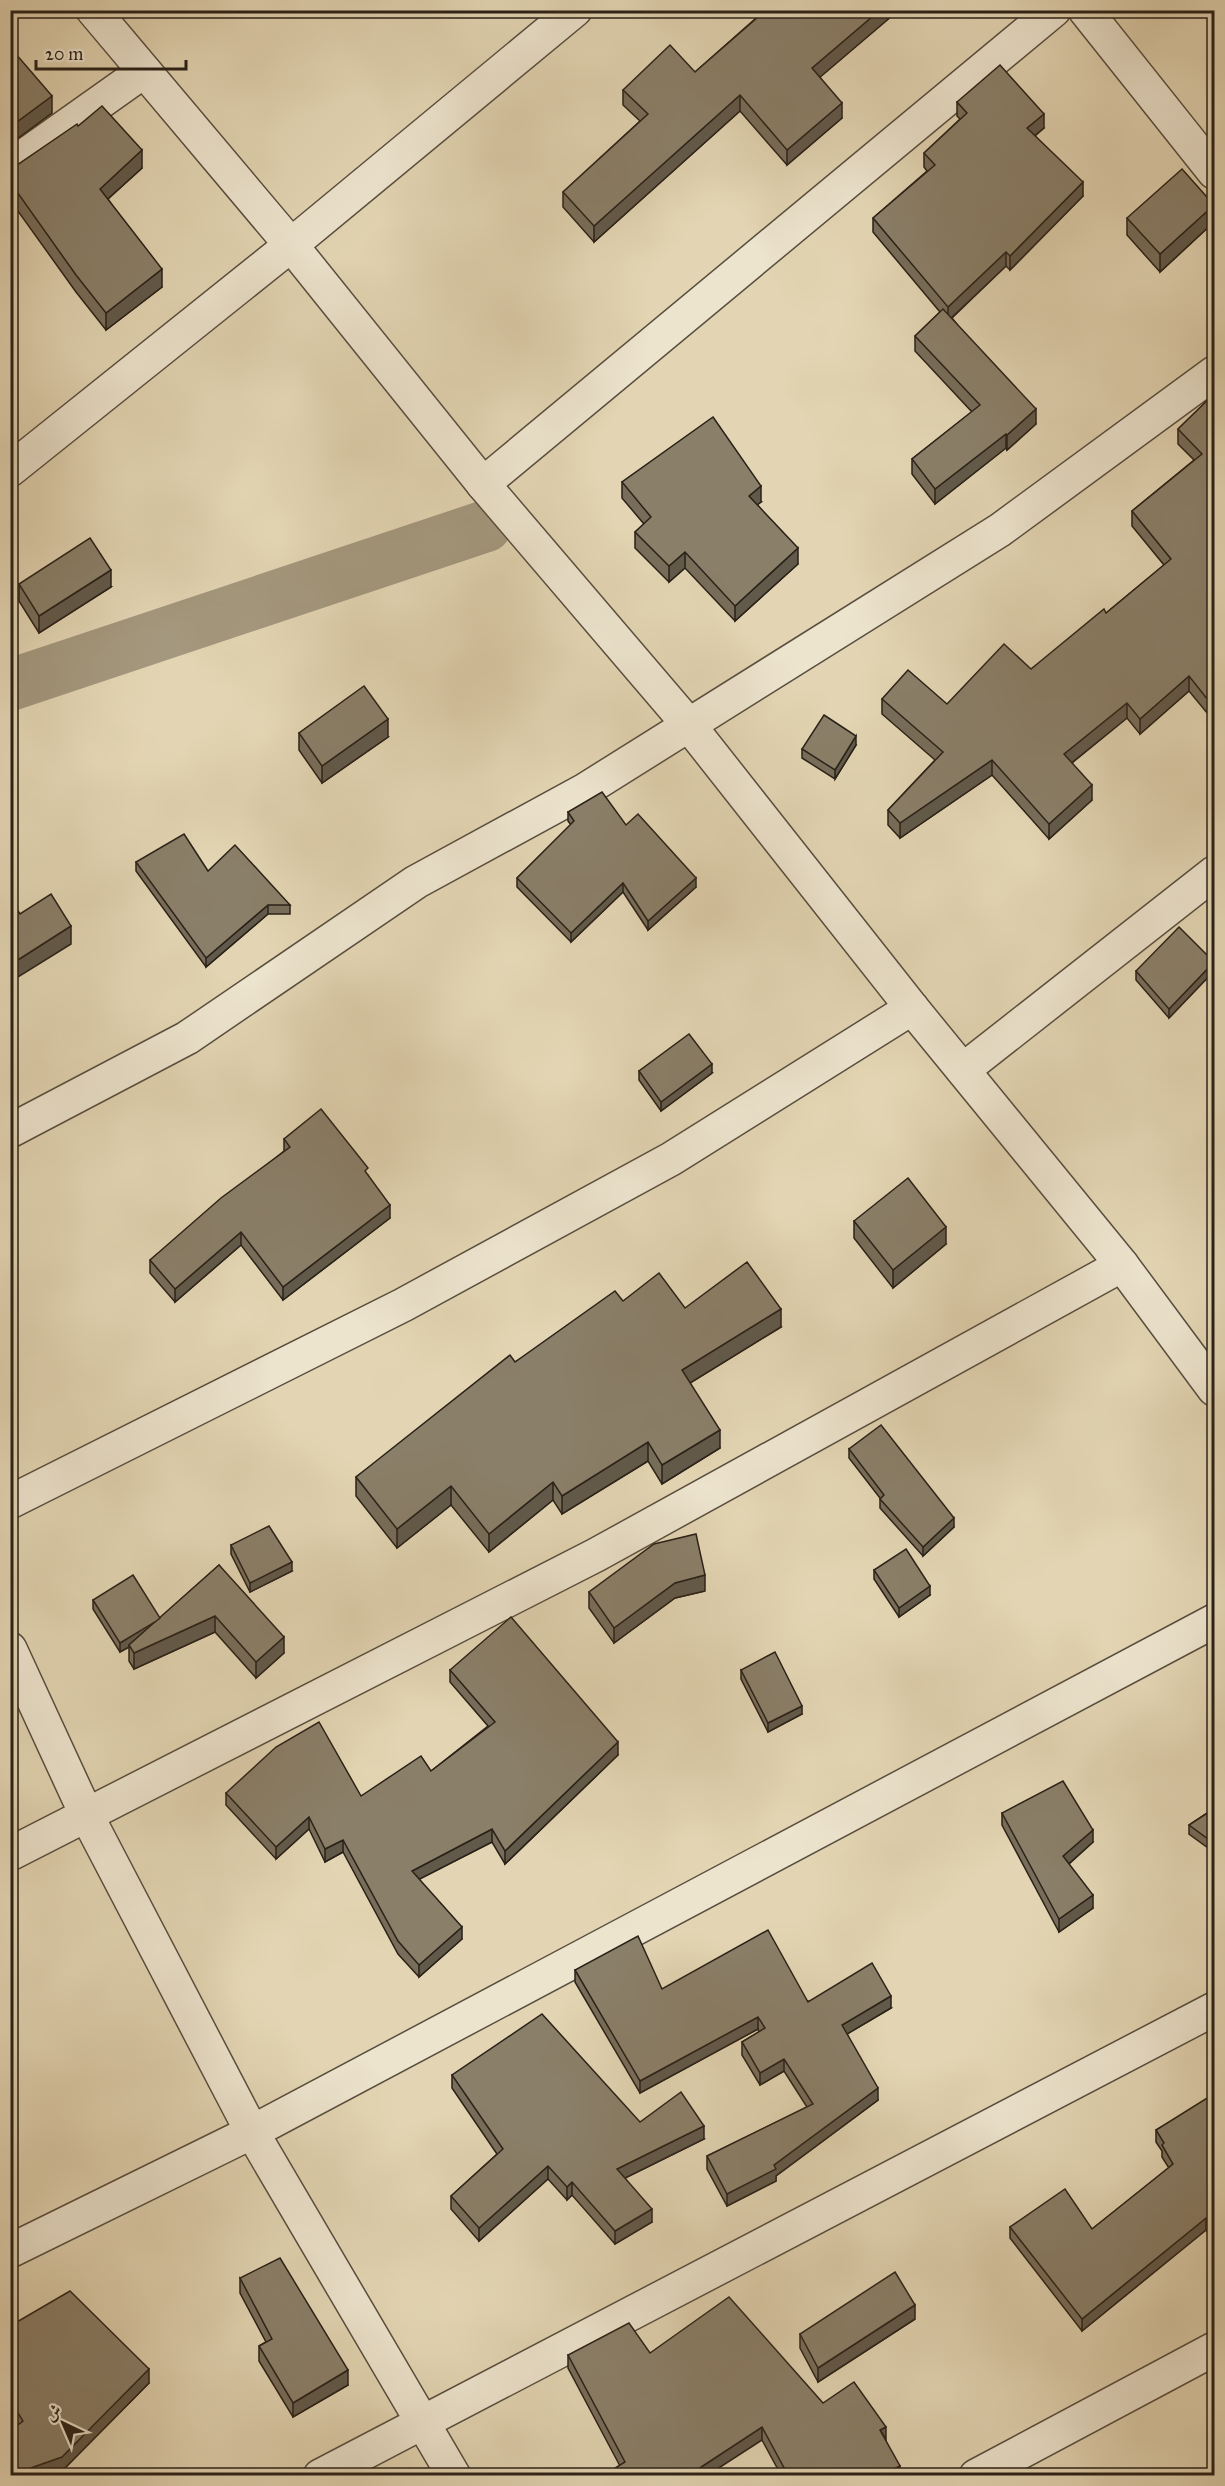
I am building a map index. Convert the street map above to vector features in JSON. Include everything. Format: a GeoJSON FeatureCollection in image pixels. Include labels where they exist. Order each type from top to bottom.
{"type":"FeatureCollection","features":[{"type":"Feature","properties":{"kind":"street"},"geometry":{"type":"LineString","coordinates":[[93,10],[291,245],[483,484],[688,724],[912,1008],[1211,1374]]}},
{"type":"Feature","properties":{"kind":"street"},"geometry":{"type":"LineString","coordinates":[[10,470],[291,245],[574,10]]}},
{"type":"Feature","properties":{"kind":"street"},"geometry":{"type":"LineString","coordinates":[[483,484],[1054,10]]}},
{"type":"Feature","properties":{"kind":"street"},"geometry":{"type":"LineString","coordinates":[[1085,10],[1215,172]]}},
{"type":"Feature","properties":{"kind":"street"},"geometry":{"type":"LineString","coordinates":[[10,166],[144,71]]}},
{"type":"Feature","properties":{"kind":"street"},"geometry":{"type":"LineString","coordinates":[[10,1131],[187,1038],[416,882],[585,790],[1000,530],[1215,374]]}},
{"type":"Feature","properties":{"kind":"street"},"geometry":{"type":"LineString","coordinates":[[963,1070],[1215,873]]}},
{"type":"Feature","properties":{"kind":"street"},"geometry":{"type":"LineString","coordinates":[[10,1502],[413,1300],[671,1158],[912,1008]]}},
{"type":"Feature","properties":{"kind":"street"},"geometry":{"type":"LineString","coordinates":[[10,1854],[596,1555],[1122,1265]]}},
{"type":"Feature","properties":{"kind":"street"},"geometry":{"type":"LineString","coordinates":[[10,2252],[252,2132],[1215,1621]]}},
{"type":"Feature","properties":{"kind":"street"},"geometry":{"type":"LineString","coordinates":[[10,1648],[87,1816],[252,2132],[454,2475]]}},
{"type":"Feature","properties":{"kind":"street"},"geometry":{"type":"LineString","coordinates":[[320,2475],[1215,2009]]}},
{"type":"Feature","properties":{"kind":"street"},"geometry":{"type":"LineString","coordinates":[[976,2475],[1215,2349]]}},
{"type":"Feature","properties":{"kind":"building"},"geometry":{"type":"Polygon","coordinates":[[[766,10],[880,10],[812,68],[842,103],[787,150],[740,95],[594,226],[563,192],[648,114],[623,90],[670,45],[695,72],[766,10]]]}},
{"type":"Feature","properties":{"kind":"building"},"geometry":{"type":"Polygon","coordinates":[[[15,53],[52,96],[10,127],[10,57],[15,53]]]}},
{"type":"Feature","properties":{"kind":"building"},"geometry":{"type":"Polygon","coordinates":[[[1000,65],[1044,114],[1027,128],[1083,182],[1010,256],[1006,252],[948,307],[873,218],[935,165],[924,153],[967,113],[957,102],[1000,65]]]}},
{"type":"Feature","properties":{"kind":"building"},"geometry":{"type":"Polygon","coordinates":[[[102,106],[142,150],[100,189],[162,269],[106,313],[10,182],[10,170],[77,124],[78,126],[102,106]]]}},
{"type":"Feature","properties":{"kind":"building"},"geometry":{"type":"Polygon","coordinates":[[[1182,169],[1214,205],[1160,254],[1127,218],[1182,169]]]}},
{"type":"Feature","properties":{"kind":"building"},"geometry":{"type":"Polygon","coordinates":[[[943,309],[1036,409],[1007,435],[935,489],[912,459],[980,405],[915,336],[943,309]]]}},
{"type":"Feature","properties":{"kind":"building"},"geometry":{"type":"Polygon","coordinates":[[[1215,393],[1215,703],[1212,705],[1189,676],[1140,719],[1127,703],[1064,754],[1092,785],[1049,824],[992,760],[900,823],[888,810],[943,752],[882,699],[908,670],[947,704],[1004,644],[1031,669],[1104,609],[1106,613],[1171,559],[1132,511],[1202,454],[1178,429],[1215,393]]]}},
{"type":"Feature","properties":{"kind":"building"},"geometry":{"type":"Polygon","coordinates":[[[713,417],[761,486],[749,496],[798,548],[735,606],[685,552],[669,566],[635,532],[651,517],[622,482],[713,417]]]}},
{"type":"Feature","properties":{"kind":"building"},"geometry":{"type":"Polygon","coordinates":[[[90,538],[111,570],[39,616],[19,584],[90,538]]]}},
{"type":"Feature","properties":{"kind":"building"},"geometry":{"type":"Polygon","coordinates":[[[364,686],[388,719],[322,766],[299,733],[364,686]]]}},
{"type":"Feature","properties":{"kind":"building"},"geometry":{"type":"Polygon","coordinates":[[[824,715],[856,736],[835,770],[802,749],[824,715]]]}},
{"type":"Feature","properties":{"kind":"building"},"geometry":{"type":"Polygon","coordinates":[[[602,792],[626,825],[638,814],[696,878],[648,921],[623,883],[571,933],[517,878],[574,821],[568,812],[602,792]]]}},
{"type":"Feature","properties":{"kind":"building"},"geometry":{"type":"Polygon","coordinates":[[[184,834],[208,871],[235,845],[290,905],[268,905],[206,958],[136,862],[184,834]]]}},
{"type":"Feature","properties":{"kind":"building"},"geometry":{"type":"Polygon","coordinates":[[[51,894],[71,926],[10,965],[10,898],[20,914],[51,894]]]}},
{"type":"Feature","properties":{"kind":"building"},"geometry":{"type":"Polygon","coordinates":[[[1179,927],[1214,962],[1169,1009],[1136,971],[1179,927]]]}},
{"type":"Feature","properties":{"kind":"building"},"geometry":{"type":"Polygon","coordinates":[[[689,1034],[712,1064],[661,1102],[639,1071],[689,1034]]]}},
{"type":"Feature","properties":{"kind":"building"},"geometry":{"type":"Polygon","coordinates":[[[321,1109],[368,1168],[365,1171],[390,1205],[283,1287],[241,1232],[175,1289],[150,1260],[221,1198],[290,1147],[284,1139],[321,1109]]]}},
{"type":"Feature","properties":{"kind":"building"},"geometry":{"type":"Polygon","coordinates":[[[908,1178],[946,1227],[893,1270],[854,1221],[908,1178]]]}},
{"type":"Feature","properties":{"kind":"building"},"geometry":{"type":"Polygon","coordinates":[[[747,1262],[781,1309],[682,1370],[720,1430],[662,1465],[648,1442],[562,1496],[553,1482],[489,1534],[451,1486],[397,1529],[356,1477],[510,1355],[515,1362],[615,1291],[623,1301],[659,1273],[685,1308],[747,1262]]]}},
{"type":"Feature","properties":{"kind":"building"},"geometry":{"type":"Polygon","coordinates":[[[881,1425],[954,1518],[923,1547],[880,1499],[884,1495],[849,1449],[881,1425]]]}},
{"type":"Feature","properties":{"kind":"building"},"geometry":{"type":"Polygon","coordinates":[[[269,1526],[292,1562],[250,1583],[231,1545],[269,1526]]]}},
{"type":"Feature","properties":{"kind":"building"},"geometry":{"type":"Polygon","coordinates":[[[696,1534],[705,1575],[675,1583],[614,1628],[589,1592],[654,1544],[696,1534]]]}},
{"type":"Feature","properties":{"kind":"building"},"geometry":{"type":"Polygon","coordinates":[[[906,1549],[930,1586],[899,1608],[874,1570],[906,1549]]]}},
{"type":"Feature","properties":{"kind":"building"},"geometry":{"type":"Polygon","coordinates":[[[219,1565],[284,1637],[256,1662],[215,1616],[134,1653],[129,1645],[219,1565]]]}},
{"type":"Feature","properties":{"kind":"building"},"geometry":{"type":"Polygon","coordinates":[[[133,1575],[160,1618],[120,1643],[93,1600],[133,1575]]]}},
{"type":"Feature","properties":{"kind":"building"},"geometry":{"type":"Polygon","coordinates":[[[511,1617],[618,1742],[505,1851],[492,1829],[412,1871],[462,1927],[419,1965],[398,1941],[343,1840],[325,1849],[309,1817],[276,1847],[226,1793],[276,1747],[319,1722],[361,1796],[421,1756],[431,1771],[495,1722],[450,1670],[511,1617]]]}},
{"type":"Feature","properties":{"kind":"building"},"geometry":{"type":"Polygon","coordinates":[[[775,1652],[802,1706],[768,1723],[741,1670],[775,1652]]]}},
{"type":"Feature","properties":{"kind":"building"},"geometry":{"type":"Polygon","coordinates":[[[1063,1781],[1093,1830],[1063,1856],[1093,1895],[1059,1919],[1002,1813],[1063,1781]]]}},
{"type":"Feature","properties":{"kind":"building"},"geometry":{"type":"Polygon","coordinates":[[[1215,1808],[1215,1844],[1189,1825],[1215,1808]]]}},
{"type":"Feature","properties":{"kind":"building"},"geometry":{"type":"Polygon","coordinates":[[[768,1930],[808,2002],[872,1963],[891,1996],[842,2025],[878,2088],[774,2165],[776,2169],[727,2194],[707,2156],[813,2104],[784,2059],[760,2073],[742,2042],[765,2028],[758,2017],[640,2081],[575,1970],[638,1936],[662,1989],[768,1930]]]}},
{"type":"Feature","properties":{"kind":"building"},"geometry":{"type":"Polygon","coordinates":[[[542,2014],[640,2122],[681,2092],[704,2126],[617,2169],[652,2209],[615,2231],[572,2182],[567,2187],[548,2166],[479,2228],[451,2196],[503,2149],[452,2075],[542,2014]]]}},
{"type":"Feature","properties":{"kind":"building"},"geometry":{"type":"Polygon","coordinates":[[[1212,2095],[1215,2098],[1215,2232],[1206,2218],[1082,2319],[1010,2227],[1065,2189],[1092,2229],[1173,2164],[1156,2130],[1212,2095]]]}},
{"type":"Feature","properties":{"kind":"building"},"geometry":{"type":"Polygon","coordinates":[[[280,2258],[348,2370],[293,2403],[259,2346],[272,2339],[240,2278],[280,2258]]]}},
{"type":"Feature","properties":{"kind":"building"},"geometry":{"type":"Polygon","coordinates":[[[895,2272],[915,2305],[818,2368],[800,2334],[895,2272]]]}},
{"type":"Feature","properties":{"kind":"building"},"geometry":{"type":"Polygon","coordinates":[[[70,2291],[149,2369],[62,2457],[28,2469],[20,2475],[10,2475],[10,2431],[23,2421],[10,2400],[10,2326],[70,2291]]]}},
{"type":"Feature","properties":{"kind":"building"},"geometry":{"type":"Polygon","coordinates":[[[729,2297],[823,2403],[854,2382],[886,2427],[880,2430],[900,2466],[881,2475],[788,2475],[762,2427],[689,2475],[604,2475],[625,2462],[568,2355],[629,2323],[650,2353],[729,2297]]]}},
{"type":"Feature","properties":{"kind":"waterway"},"geometry":{"type":"LineString","coordinates":[[10,685],[486,526]]}}]}
